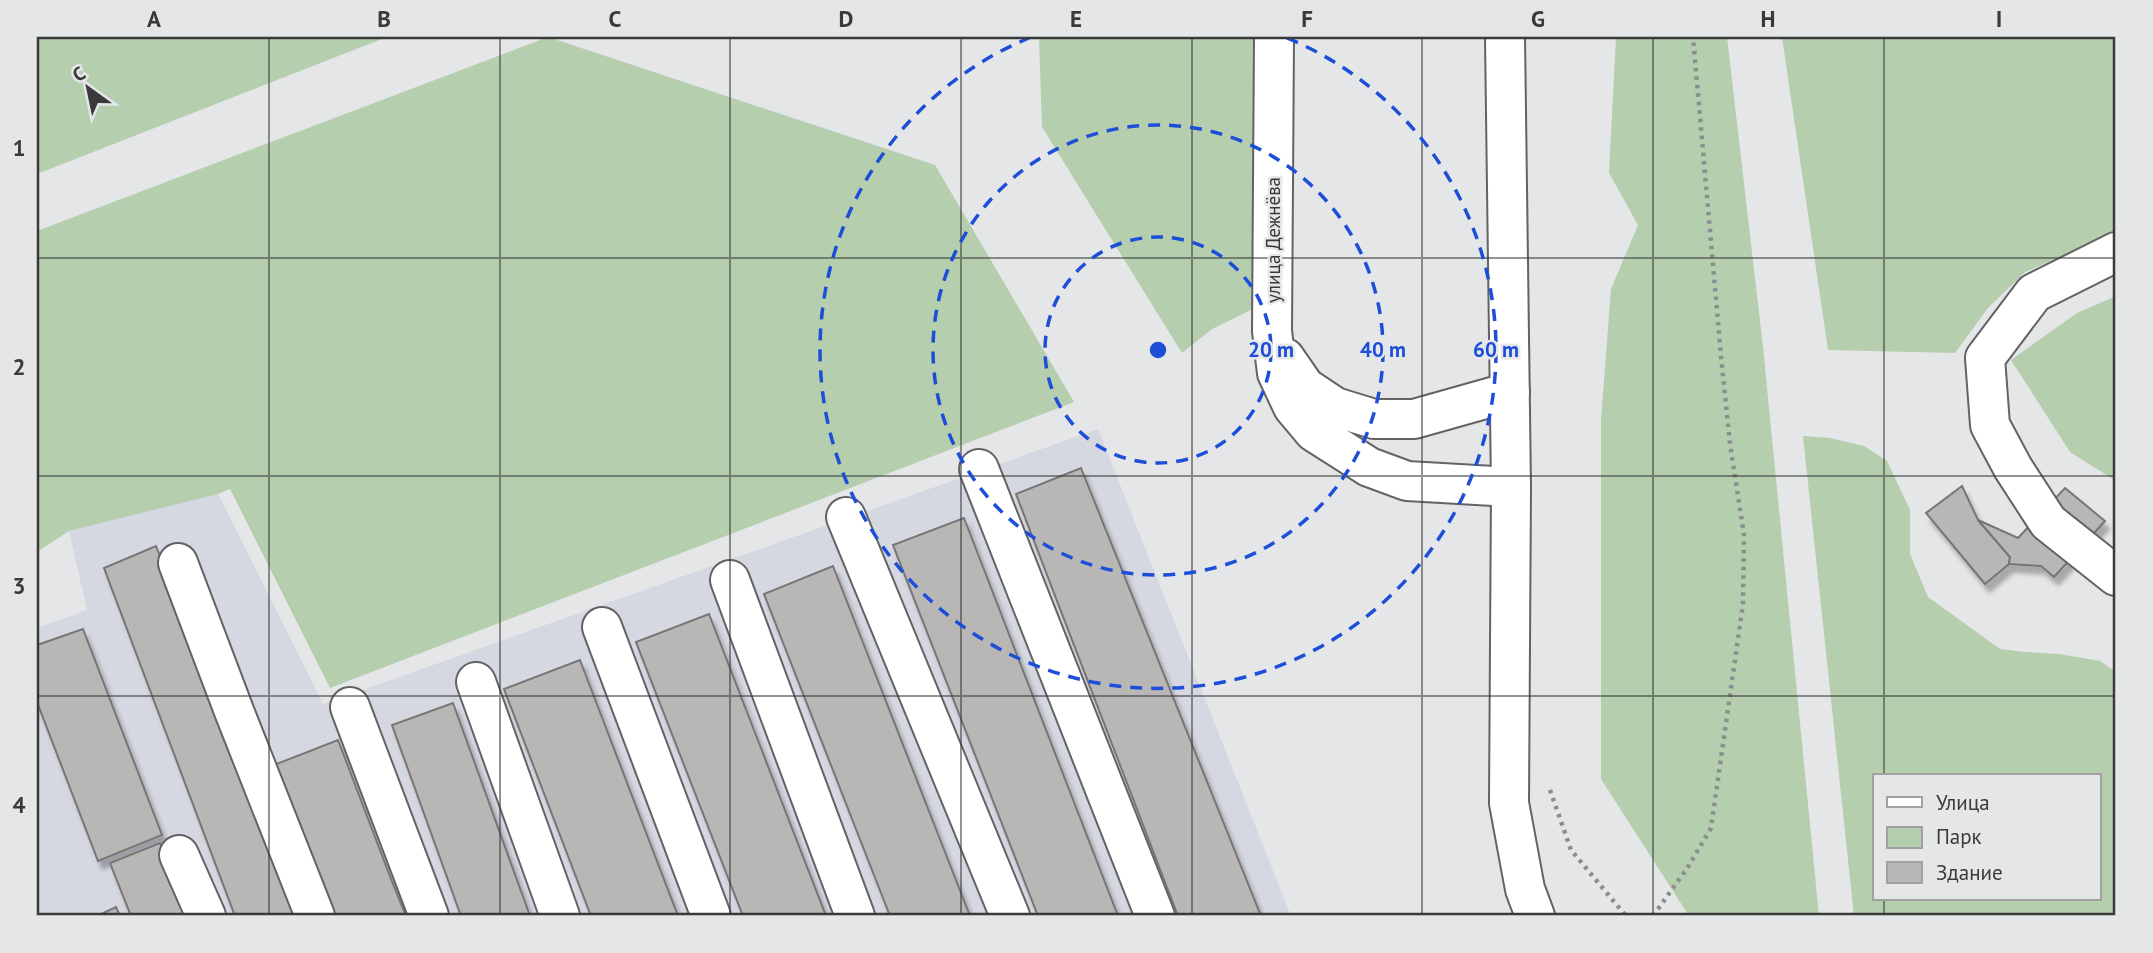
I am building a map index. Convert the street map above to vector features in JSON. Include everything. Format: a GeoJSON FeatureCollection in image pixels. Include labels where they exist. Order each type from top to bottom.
{"type":"FeatureCollection","features":[{"type":"Feature","properties":{"kind":"street","name":"улица Дежнёва"},"geometry":{"type":"LineString","coordinates":[[1274,37],[1272,331],[1277,373],[1293,407],[1314,432],[1368,467],[1408,481],[1511,487]]}},
{"type":"Feature","properties":{"kind":"street"},"geometry":{"type":"LineString","coordinates":[[1505,37],[1511,487],[1509,803],[1525,889],[1535,916]]}},
{"type":"Feature","properties":{"kind":"street"},"geometry":{"type":"LineString","coordinates":[[2116,252],[2034,293],[1985,358],[1990,425],[2013,468],[2048,522],[2116,576]]}},
{"type":"Feature","properties":{"kind":"street"},"geometry":{"type":"LineString","coordinates":[[1272,331],[1289,366],[1305,387],[1335,407],[1374,419],[1414,419],[1510,392]]}},
{"type":"Feature","properties":{"kind":"street"},"geometry":{"type":"LineString","coordinates":[[979,469],[1155,916]]}},
{"type":"Feature","properties":{"kind":"street"},"geometry":{"type":"LineString","coordinates":[[846,517],[1010,916]]}},
{"type":"Feature","properties":{"kind":"street"},"geometry":{"type":"LineString","coordinates":[[178,563],[315,916]]}},
{"type":"Feature","properties":{"kind":"street"},"geometry":{"type":"LineString","coordinates":[[730,580],[855,916]]}},
{"type":"Feature","properties":{"kind":"street"},"geometry":{"type":"LineString","coordinates":[[602,627],[711,916]]}},
{"type":"Feature","properties":{"kind":"street"},"geometry":{"type":"LineString","coordinates":[[476,682],[560,916]]}},
{"type":"Feature","properties":{"kind":"street"},"geometry":{"type":"LineString","coordinates":[[350,707],[429,916]]}},
{"type":"Feature","properties":{"kind":"street"},"geometry":{"type":"LineString","coordinates":[[179,855],[206,916]]}},
{"type":"Feature","properties":{"kind":"path"},"geometry":{"type":"LineString","coordinates":[[1653,916],[1688,867],[1711,828],[1743,604],[1744,535],[1730,444],[1693,37]]}},
{"type":"Feature","properties":{"kind":"path"},"geometry":{"type":"LineString","coordinates":[[1548,785],[1571,850],[1626,916]]}},
{"type":"Feature","properties":{"kind":"shaded area"},"geometry":{"type":"Polygon","coordinates":[[[1098,429],[1291,916],[37,916],[37,628],[87,610],[69,531],[218,494],[323,704],[1098,429]]]}},
{"type":"Feature","properties":{"kind":"green space"},"geometry":{"type":"Polygon","coordinates":[[[37,37],[387,37],[37,174],[37,37]]]}},
{"type":"Feature","properties":{"kind":"green space"},"geometry":{"type":"Polygon","coordinates":[[[548,37],[935,165],[1074,402],[330,688],[230,489],[69,531],[37,552],[37,231],[548,37]]]}},
{"type":"Feature","properties":{"kind":"green space"},"geometry":{"type":"Polygon","coordinates":[[[1039,37],[1254,37],[1259,306],[1212,329],[1182,353],[1042,127],[1039,37]]]}},
{"type":"Feature","properties":{"kind":"green space"},"geometry":{"type":"Polygon","coordinates":[[[1616,37],[1727,37],[1763,347],[1819,916],[1689,916],[1601,779],[1601,420],[1611,289],[1638,225],[1609,173],[1616,37]]]}},
{"type":"Feature","properties":{"kind":"green space"},"geometry":{"type":"Polygon","coordinates":[[[1782,37],[2116,37],[2116,235],[2025,272],[1988,308],[1955,353],[1828,350],[1782,37]]]}},
{"type":"Feature","properties":{"kind":"green space"},"geometry":{"type":"Polygon","coordinates":[[[2116,296],[2116,481],[2070,452],[2011,360],[2077,313],[2116,296]]]}},
{"type":"Feature","properties":{"kind":"green space"},"geometry":{"type":"Polygon","coordinates":[[[1803,436],[1830,438],[1864,446],[1887,461],[1910,510],[1910,554],[1928,597],[2000,649],[2100,661],[2116,672],[2116,916],[1854,916],[1803,436]]]}},
{"type":"Feature","properties":{"kind":"building"},"geometry":{"type":"Polygon","coordinates":[[[1081,468],[1261,916],[1178,916],[1016,494],[1081,468]]]}},
{"type":"Feature","properties":{"kind":"building"},"geometry":{"type":"Polygon","coordinates":[[[1962,486],[1978,520],[2010,557],[2009,564],[1985,584],[1926,513],[1962,486]]]}},
{"type":"Feature","properties":{"kind":"building"},"geometry":{"type":"Polygon","coordinates":[[[2065,488],[2105,521],[2054,577],[2041,566],[2009,564],[2010,557],[1978,520],[2018,538],[2065,488]]]}},
{"type":"Feature","properties":{"kind":"building"},"geometry":{"type":"Polygon","coordinates":[[[964,518],[1118,916],[1038,916],[893,545],[964,518]]]}},
{"type":"Feature","properties":{"kind":"building"},"geometry":{"type":"Polygon","coordinates":[[[156,546],[299,916],[235,916],[104,568],[156,546]]]}},
{"type":"Feature","properties":{"kind":"building"},"geometry":{"type":"Polygon","coordinates":[[[833,566],[970,916],[890,916],[764,594],[833,566]]]}},
{"type":"Feature","properties":{"kind":"building"},"geometry":{"type":"Polygon","coordinates":[[[709,614],[826,916],[743,916],[636,642],[709,614]]]}},
{"type":"Feature","properties":{"kind":"building"},"geometry":{"type":"Polygon","coordinates":[[[83,629],[162,835],[98,861],[37,702],[37,645],[83,629]]]}},
{"type":"Feature","properties":{"kind":"building"},"geometry":{"type":"Polygon","coordinates":[[[580,660],[678,916],[591,916],[504,689],[580,660]]]}},
{"type":"Feature","properties":{"kind":"building"},"geometry":{"type":"Polygon","coordinates":[[[453,703],[530,916],[461,916],[392,725],[453,703]]]}},
{"type":"Feature","properties":{"kind":"building"},"geometry":{"type":"Polygon","coordinates":[[[338,740],[406,916],[334,916],[274,765],[338,740]]]}},
{"type":"Feature","properties":{"kind":"building"},"geometry":{"type":"Polygon","coordinates":[[[160,843],[189,916],[131,916],[110,863],[160,843]]]}},
{"type":"Feature","properties":{"kind":"building"},"geometry":{"type":"Polygon","coordinates":[[[116,907],[120,916],[97,916],[116,907]]]}}]}
